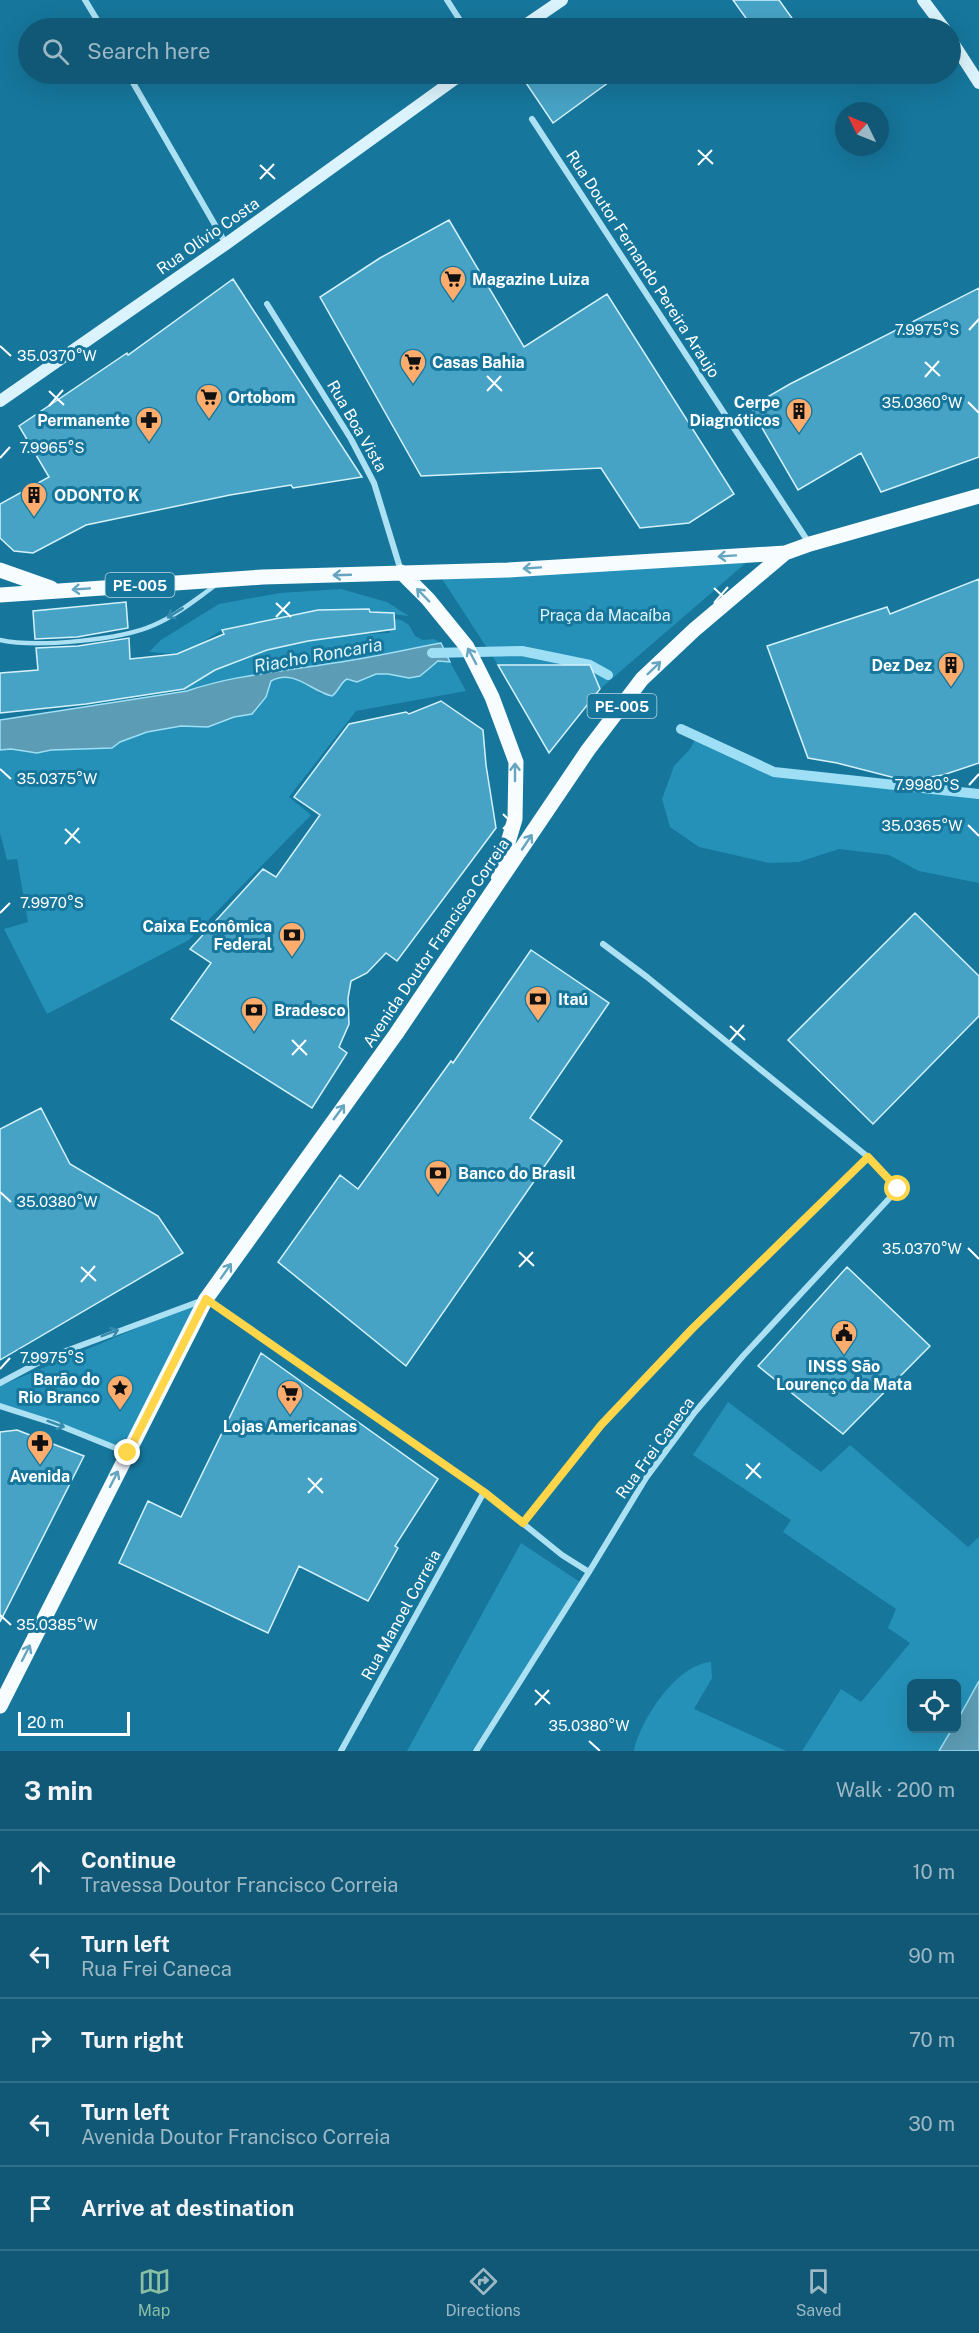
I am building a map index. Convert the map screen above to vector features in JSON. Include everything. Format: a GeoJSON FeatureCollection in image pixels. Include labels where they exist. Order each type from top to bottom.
{"type":"FeatureCollection","features":[{"type":"Feature","properties":{"kind":"main road","name":"PE-005"},"geometry":{"type":"LineString","coordinates":[[0,595],[223,580],[508,570],[785,553],[979,496]]}},
{"type":"Feature","properties":{"kind":"main road","name":"Avenida Doutor Francisco Correia"},"geometry":{"type":"LineString","coordinates":[[0,1706],[206,1299],[396,1034],[588,750],[642,679],[694,630],[785,553]]}},
{"type":"Feature","properties":{"kind":"main road"},"geometry":{"type":"LineString","coordinates":[[0,570],[56,590]]}},
{"type":"Feature","properties":{"kind":"main road"},"geometry":{"type":"LineString","coordinates":[[401,572],[467,647],[492,698],[516,762],[515,819],[494,890]]}},
{"type":"Feature","properties":{"kind":"street"},"geometry":{"type":"LineString","coordinates":[[86,0],[96,18]]}},
{"type":"Feature","properties":{"kind":"street"},"geometry":{"type":"LineString","coordinates":[[447,0],[459,18]]}},
{"type":"Feature","properties":{"kind":"street"},"geometry":{"type":"LineString","coordinates":[[538,15],[554,0]]}},
{"type":"Feature","properties":{"kind":"street"},"geometry":{"type":"LineString","coordinates":[[534,18],[562,0]]}},
{"type":"Feature","properties":{"kind":"street"},"geometry":{"type":"LineString","coordinates":[[923,0],[936,18]]}},
{"type":"Feature","properties":{"kind":"street"},"geometry":{"type":"LineString","coordinates":[[961,54],[979,83]]}},
{"type":"Feature","properties":{"kind":"street"},"geometry":{"type":"LineString","coordinates":[[134,84],[226,244]]}},
{"type":"Feature","properties":{"kind":"street","name":"Rua Olívio Costa"},"geometry":{"type":"LineString","coordinates":[[0,401],[226,244],[448,84]]}},
{"type":"Feature","properties":{"kind":"street","name":"Rua Doutor Fernando Pereira Araujo"},"geometry":{"type":"LineString","coordinates":[[532,119],[810,544]]}},
{"type":"Feature","properties":{"kind":"street","name":"Rua Boa Vista"},"geometry":{"type":"LineString","coordinates":[[267,304],[351,439],[374,483],[401,572]]}},
{"type":"Feature","properties":{"kind":"street"},"geometry":{"type":"LineString","coordinates":[[523,1523],[601,1425],[692,1329],[868,1157],[647,977],[603,944]]}},
{"type":"Feature","properties":{"kind":"street","name":"Rua Frei Caneca"},"geometry":{"type":"LineString","coordinates":[[476,1751],[646,1478],[695,1412],[743,1356],[896,1191],[896,1184],[868,1157]]}},
{"type":"Feature","properties":{"kind":"street"},"geometry":{"type":"LineString","coordinates":[[0,1383],[47,1358],[206,1299],[484,1492],[562,1554],[589,1572]]}},
{"type":"Feature","properties":{"kind":"street"},"geometry":{"type":"LineString","coordinates":[[0,1406],[56,1424],[128,1453]]}},
{"type":"Feature","properties":{"kind":"street","name":"Rua Manoel Correia"},"geometry":{"type":"LineString","coordinates":[[341,1751],[484,1492]]}},
{"type":"Feature","properties":{"kind":"lane","name":"PE-005"},"geometry":{"type":"LineString","coordinates":[[0,640],[15,644],[79,641],[119,636],[154,626],[223,580]]}},
{"type":"Feature","properties":{"kind":"green space","name":"Praça da Macaíba"},"geometry":{"type":"Polygon","coordinates":[[[755,555],[600,689],[590,665],[498,665],[437,571],[755,555]]]}},
{"type":"Feature","properties":{"kind":"green space"},"geometry":{"type":"Polygon","coordinates":[[[341,589],[387,602],[409,616],[300,614],[222,630],[198,645],[177,654],[149,652],[161,640],[219,604],[280,593],[341,589]]]}},
{"type":"Feature","properties":{"kind":"green space"},"geometry":{"type":"Polygon","coordinates":[[[390,618],[401,620],[409,625],[415,636],[423,640],[434,639],[441,643],[327,664],[268,672],[210,683],[182,692],[203,676],[227,664],[281,646],[309,640],[390,633],[390,618]]]}},
{"type":"Feature","properties":{"kind":"green space"},"geometry":{"type":"Polygon","coordinates":[[[438,661],[450,662],[466,691],[356,711],[289,797],[311,815],[189,940],[47,1014],[4,929],[28,922],[17,859],[7,860],[0,833],[0,750],[11,749],[37,753],[51,750],[112,748],[120,742],[147,732],[181,726],[208,727],[243,716],[263,695],[271,682],[279,677],[298,679],[321,694],[337,692],[341,682],[347,679],[357,682],[376,674],[420,676],[438,661]]]}},
{"type":"Feature","properties":{"kind":"green space"},"geometry":{"type":"Polygon","coordinates":[[[696,738],[774,772],[979,794],[979,883],[919,871],[889,855],[839,849],[799,862],[769,863],[699,847],[670,827],[662,799],[674,766],[690,749],[696,738]]]}},
{"type":"Feature","properties":{"kind":"green space"},"geometry":{"type":"Polygon","coordinates":[[[206,1299],[128,1453],[0,1406],[0,1386],[206,1299]]]}},
{"type":"Feature","properties":{"kind":"green space"},"geometry":{"type":"Polygon","coordinates":[[[728,1402],[821,1472],[850,1445],[968,1547],[979,1537],[979,1681],[961,1714],[961,1679],[907,1679],[907,1733],[950,1733],[939,1751],[802,1751],[841,1689],[861,1702],[910,1643],[888,1628],[896,1609],[783,1532],[791,1520],[693,1455],[728,1402]]]}},
{"type":"Feature","properties":{"kind":"green space"},"geometry":{"type":"Polygon","coordinates":[[[521,1543],[580,1582],[472,1751],[407,1751],[521,1543]]]}},
{"type":"Feature","properties":{"kind":"green space"},"geometry":{"type":"Polygon","coordinates":[[[711,1662],[712,1678],[694,1709],[786,1751],[634,1751],[652,1710],[673,1683],[685,1672],[698,1665],[711,1662]]]}},
{"type":"Feature","properties":{"kind":"shaded area"},"geometry":{"type":"Polygon","coordinates":[[[441,643],[450,662],[438,661],[420,676],[409,678],[376,674],[357,682],[347,679],[332,696],[295,679],[279,678],[271,681],[266,697],[252,714],[234,717],[208,727],[181,726],[147,732],[120,742],[112,748],[51,750],[37,753],[11,749],[0,750],[0,720],[187,691],[239,678],[356,660],[441,643]]]}},
{"type":"Feature","properties":{"kind":"shaded area"},"geometry":{"type":"Polygon","coordinates":[[[979,1681],[979,1751],[939,1751],[950,1733],[961,1733],[961,1714],[979,1681]]]}},
{"type":"Feature","properties":{"kind":"building"},"geometry":{"type":"Polygon","coordinates":[[[733,0],[779,0],[792,18],[746,18],[733,0]]]}},
{"type":"Feature","properties":{"kind":"building"},"geometry":{"type":"Polygon","coordinates":[[[527,84],[606,84],[553,123],[527,84]]]}},
{"type":"Feature","properties":{"kind":"building"},"geometry":{"type":"Polygon","coordinates":[[[449,220],[524,347],[607,294],[734,494],[689,523],[640,528],[601,468],[421,476],[320,297],[380,258],[449,220]]]}},
{"type":"Feature","properties":{"kind":"building"},"geometry":{"type":"Polygon","coordinates":[[[233,279],[362,477],[230,495],[86,525],[33,553],[14,551],[0,538],[0,504],[49,477],[19,426],[127,353],[128,355],[233,279]]]}},
{"type":"Feature","properties":{"kind":"building"},"geometry":{"type":"Polygon","coordinates":[[[979,288],[979,457],[881,492],[861,453],[798,490],[750,407],[790,384],[979,288]]]}},
{"type":"Feature","properties":{"kind":"building"},"geometry":{"type":"Polygon","coordinates":[[[979,579],[979,763],[943,775],[907,781],[808,758],[767,646],[887,607],[890,614],[979,579]]]}},
{"type":"Feature","properties":{"kind":"building"},"geometry":{"type":"Polygon","coordinates":[[[126,602],[128,628],[77,637],[35,639],[33,611],[126,602]]]}},
{"type":"Feature","properties":{"kind":"building"},"geometry":{"type":"Polygon","coordinates":[[[369,609],[370,612],[394,613],[395,629],[308,641],[267,650],[215,670],[184,689],[86,704],[0,713],[0,673],[38,670],[36,648],[78,646],[129,638],[130,659],[177,654],[224,634],[222,630],[318,610],[369,609]]]}},
{"type":"Feature","properties":{"kind":"building"},"geometry":{"type":"Polygon","coordinates":[[[498,665],[590,665],[600,689],[549,753],[498,665]]]}},
{"type":"Feature","properties":{"kind":"building"},"geometry":{"type":"Polygon","coordinates":[[[441,701],[483,730],[496,828],[397,961],[386,953],[367,973],[351,981],[348,998],[349,1024],[339,1047],[347,1053],[312,1108],[171,1019],[211,963],[190,949],[263,869],[276,877],[320,815],[294,797],[349,724],[406,712],[409,714],[441,701]]]}},
{"type":"Feature","properties":{"kind":"building"},"geometry":{"type":"Polygon","coordinates":[[[915,913],[979,976],[979,1016],[873,1124],[788,1040],[915,913]]]}},
{"type":"Feature","properties":{"kind":"building"},"geometry":{"type":"Polygon","coordinates":[[[531,950],[609,1003],[530,1118],[562,1141],[406,1366],[278,1262],[340,1175],[358,1189],[451,1061],[453,1063],[531,950]]]}},
{"type":"Feature","properties":{"kind":"building"},"geometry":{"type":"Polygon","coordinates":[[[41,1108],[70,1164],[158,1216],[183,1253],[0,1360],[0,1129],[41,1108]]]}},
{"type":"Feature","properties":{"kind":"building","name":"INSS São Lourenço da Mata"},"geometry":{"type":"Polygon","coordinates":[[[847,1267],[930,1346],[843,1434],[758,1366],[847,1267]]]}},
{"type":"Feature","properties":{"kind":"building","name":"Lojas Americanas"},"geometry":{"type":"Polygon","coordinates":[[[261,1353],[438,1479],[395,1546],[398,1548],[368,1601],[299,1566],[268,1633],[119,1563],[148,1501],[181,1517],[261,1353]]]}},
{"type":"Feature","properties":{"kind":"building"},"geometry":{"type":"Polygon","coordinates":[[[17,1430],[84,1456],[0,1622],[0,1432],[17,1430]]]}},
{"type":"Feature","properties":{"kind":"waterway","name":"Riacho Roncaria"},"geometry":{"type":"LineString","coordinates":[[432,653],[522,651],[590,665],[608,675]]}},
{"type":"Feature","properties":{"kind":"waterway","name":"Riacho Roncaria"},"geometry":{"type":"LineString","coordinates":[[681,729],[774,772],[979,794]]}},
{"type":"Feature","properties":{"kind":"place","name":"Magazine Luiza"},"geometry":{"type":"Point","coordinates":[453,302]}},
{"type":"Feature","properties":{"kind":"place","name":"Casas Bahia"},"geometry":{"type":"Point","coordinates":[413,385]}},
{"type":"Feature","properties":{"kind":"place","name":"Ortobom"},"geometry":{"type":"Point","coordinates":[209,420]}},
{"type":"Feature","properties":{"kind":"place","name":"Cerpe Diagnóticos"},"geometry":{"type":"Point","coordinates":[799,434]}},
{"type":"Feature","properties":{"kind":"place","name":"Permanente"},"geometry":{"type":"Point","coordinates":[149,443]}},
{"type":"Feature","properties":{"kind":"place","name":"ODONTO K"},"geometry":{"type":"Point","coordinates":[34,518]}},
{"type":"Feature","properties":{"kind":"place","name":"Dez Dez"},"geometry":{"type":"Point","coordinates":[951,688]}},
{"type":"Feature","properties":{"kind":"place","name":"Caixa Econômica Federal"},"geometry":{"type":"Point","coordinates":[292,958]}},
{"type":"Feature","properties":{"kind":"place","name":"Itaú"},"geometry":{"type":"Point","coordinates":[538,1022]}},
{"type":"Feature","properties":{"kind":"place","name":"Bradesco"},"geometry":{"type":"Point","coordinates":[254,1033]}},
{"type":"Feature","properties":{"kind":"place","name":"Banco do Brasil"},"geometry":{"type":"Point","coordinates":[438,1196]}},
{"type":"Feature","properties":{"kind":"place","name":"INSS São Lourenço da Mata"},"geometry":{"type":"Point","coordinates":[844,1356]}},
{"type":"Feature","properties":{"kind":"place","name":"Barão do Rio Branco"},"geometry":{"type":"Point","coordinates":[120,1411]}},
{"type":"Feature","properties":{"kind":"place","name":"Lojas Americanas"},"geometry":{"type":"Point","coordinates":[290,1416]}},
{"type":"Feature","properties":{"kind":"place","name":"Avenida"},"geometry":{"type":"Point","coordinates":[40,1466]}},
{"type":"Feature","properties":{"kind":"route"},"geometry":{"type":"LineString","coordinates":[[128,1453],[206,1299],[484,1492],[523,1523],[601,1425],[692,1329],[868,1157],[896,1184],[898,1189]]}}]}
